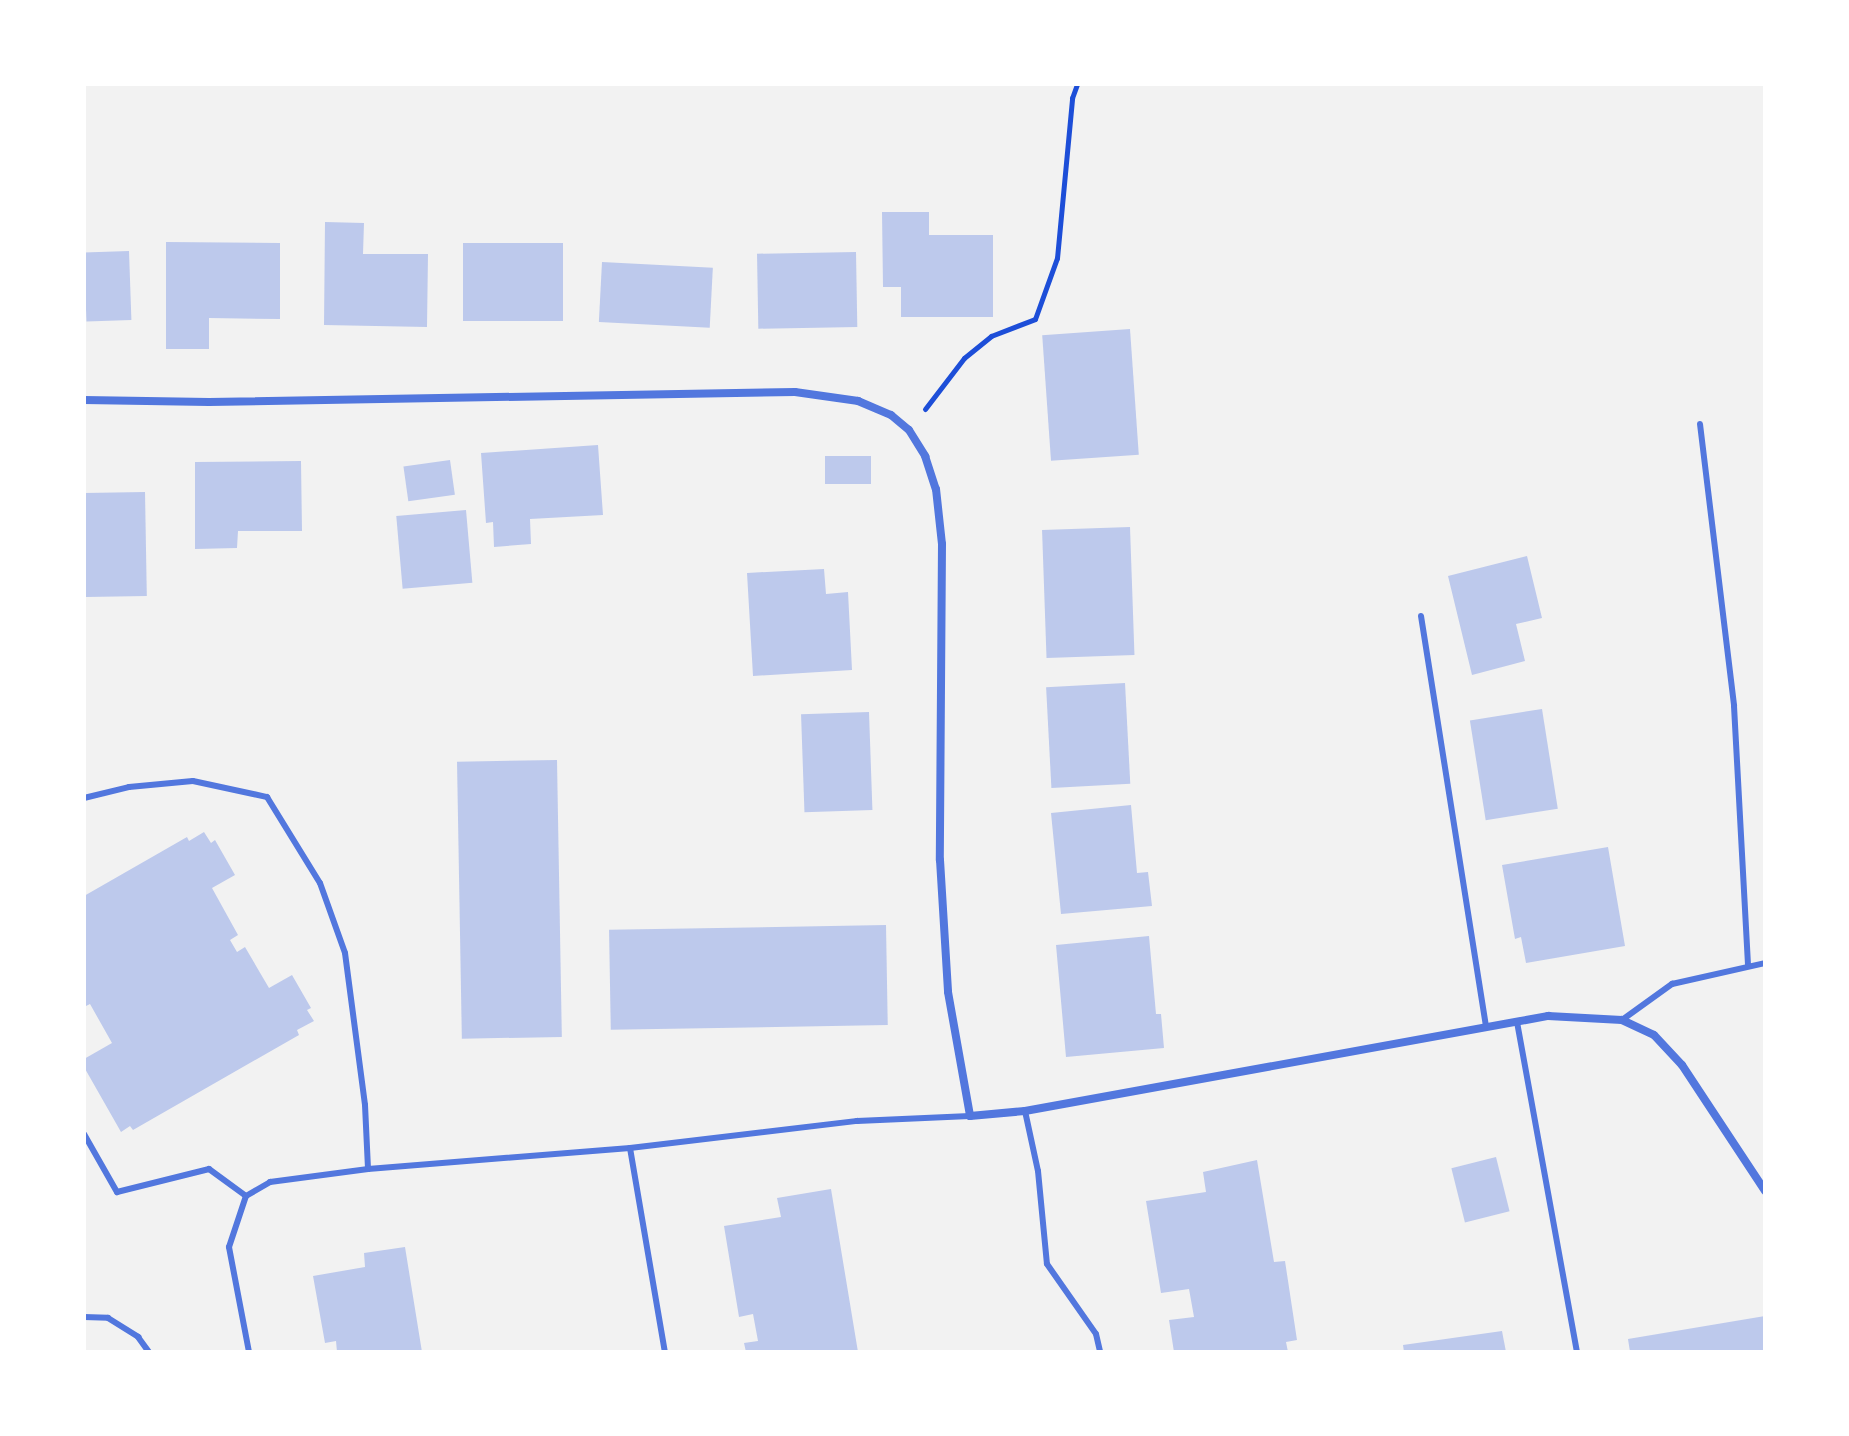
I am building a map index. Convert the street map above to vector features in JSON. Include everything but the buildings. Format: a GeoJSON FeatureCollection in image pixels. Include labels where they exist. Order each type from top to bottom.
{"type":"FeatureCollection","features":[{"type":"Feature","properties":{"kind":"street"},"geometry":{"type":"LineString","coordinates":[[84,400],[209,402],[795,392],[858,401],[891,415],[909,430],[925,456],[936,489],[942,544],[940,860],[948,992],[970,1116],[1025,1111],[1548,1016],[1622,1020],[1654,1035],[1682,1065],[1765,1191]]}},
{"type":"Feature","properties":{"kind":"lane"},"geometry":{"type":"LineString","coordinates":[[1700,424],[1734,706],[1748,965]]}},
{"type":"Feature","properties":{"kind":"lane"},"geometry":{"type":"LineString","coordinates":[[1421,616],[1486,1027]]}},
{"type":"Feature","properties":{"kind":"lane"},"geometry":{"type":"LineString","coordinates":[[84,798],[129,787],[193,781],[267,797],[320,883],[345,953],[365,1105],[368,1169]]}},
{"type":"Feature","properties":{"kind":"lane"},"geometry":{"type":"LineString","coordinates":[[1622,1020],[1672,984],[1765,963]]}},
{"type":"Feature","properties":{"kind":"lane"},"geometry":{"type":"LineString","coordinates":[[1517,1022],[1577,1352]]}},
{"type":"Feature","properties":{"kind":"lane"},"geometry":{"type":"LineString","coordinates":[[1025,1111],[1038,1171],[1047,1264],[1096,1334],[1100,1352]]}},
{"type":"Feature","properties":{"kind":"lane"},"geometry":{"type":"LineString","coordinates":[[249,1352],[229,1247],[246,1196],[270,1182],[368,1169],[630,1148],[857,1121],[970,1116]]}},
{"type":"Feature","properties":{"kind":"lane"},"geometry":{"type":"LineString","coordinates":[[84,1134],[117,1192],[209,1169],[246,1196]]}},
{"type":"Feature","properties":{"kind":"lane"},"geometry":{"type":"LineString","coordinates":[[630,1148],[665,1352]]}},
{"type":"Feature","properties":{"kind":"lane"},"geometry":{"type":"LineString","coordinates":[[84,1317],[108,1318],[138,1337],[149,1352]]}},
{"type":"Feature","properties":{"kind":"path"},"geometry":{"type":"LineString","coordinates":[[909,430],[964,358],[991,336],[1035,319],[1057,258],[1072,98],[1077,84]]}}]}
